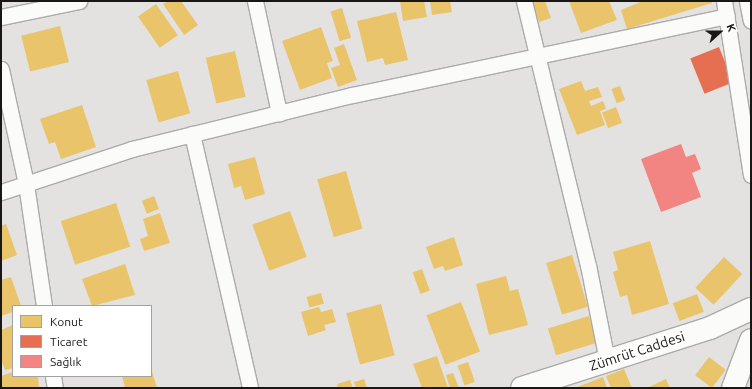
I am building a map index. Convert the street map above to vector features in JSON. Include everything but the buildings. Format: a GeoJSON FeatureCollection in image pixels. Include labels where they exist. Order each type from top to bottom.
{"type":"FeatureCollection","features":[{"type":"Feature","properties":{"kind":"street"},"geometry":{"type":"LineString","coordinates":[[1,17],[80,1]]}},
{"type":"Feature","properties":{"kind":"street"},"geometry":{"type":"LineString","coordinates":[[254,1],[279,113]]}},
{"type":"Feature","properties":{"kind":"street"},"geometry":{"type":"LineString","coordinates":[[524,1],[535,58],[588,265],[607,361]]}},
{"type":"Feature","properties":{"kind":"street"},"geometry":{"type":"LineString","coordinates":[[724,1],[751,175]]}},
{"type":"Feature","properties":{"kind":"street"},"geometry":{"type":"LineString","coordinates":[[747,1],[751,21]]}},
{"type":"Feature","properties":{"kind":"street"},"geometry":{"type":"LineString","coordinates":[[1,192],[132,149],[192,134],[279,113],[727,16]]}},
{"type":"Feature","properties":{"kind":"street"},"geometry":{"type":"LineString","coordinates":[[1,69],[26,184],[44,305]]}},
{"type":"Feature","properties":{"kind":"street"},"geometry":{"type":"LineString","coordinates":[[192,134],[250,388]]}},
{"type":"Feature","properties":{"kind":"street","name":"Zümrüt Caddesi"},"geometry":{"type":"LineString","coordinates":[[522,388],[710,328],[751,309]]}},
{"type":"Feature","properties":{"kind":"street"},"geometry":{"type":"LineString","coordinates":[[733,388],[751,340]]}},
{"type":"Feature","properties":{"kind":"street"},"geometry":{"type":"LineString","coordinates":[[54,377],[55,388]]}}]}
